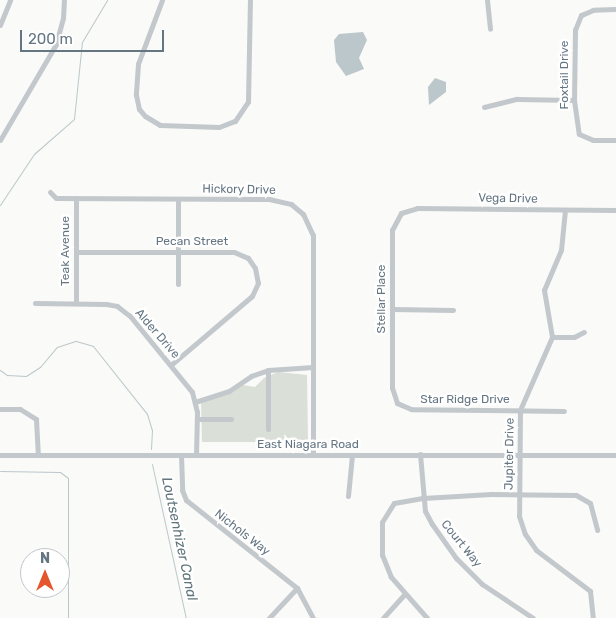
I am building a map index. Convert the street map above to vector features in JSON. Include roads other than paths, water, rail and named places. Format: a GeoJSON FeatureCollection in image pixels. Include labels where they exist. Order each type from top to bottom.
{"type":"FeatureCollection","features":[{"type":"Feature","properties":{"kind":"street"},"geometry":{"type":"LineString","coordinates":[[0,25],[10,0]]}},
{"type":"Feature","properties":{"kind":"street"},"geometry":{"type":"LineString","coordinates":[[0,140],[56,44],[63,18],[64,0]]}},
{"type":"Feature","properties":{"kind":"street"},"geometry":{"type":"LineString","coordinates":[[162,0],[138,64],[136,95],[139,109],[145,116],[160,125],[220,127],[235,120],[248,102],[250,0]]}},
{"type":"Feature","properties":{"kind":"street"},"geometry":{"type":"LineString","coordinates":[[487,0],[490,29]]}},
{"type":"Feature","properties":{"kind":"street","name":"Foxtail Drive"},"geometry":{"type":"LineString","coordinates":[[616,9],[593,10],[581,16],[575,30],[574,100],[579,134],[593,140],[616,140]]}},
{"type":"Feature","properties":{"kind":"street"},"geometry":{"type":"LineString","coordinates":[[484,107],[517,99],[574,100]]}},
{"type":"Feature","properties":{"kind":"street","name":"Hickory Drive"},"geometry":{"type":"LineString","coordinates":[[50,192],[56,198],[280,200],[291,204],[304,214],[313,234],[313,454]]}},
{"type":"Feature","properties":{"kind":"street","name":"Teak Avenue"},"geometry":{"type":"LineString","coordinates":[[76,198],[76,303]]}},
{"type":"Feature","properties":{"kind":"street"},"geometry":{"type":"LineString","coordinates":[[178,199],[178,284]]}},
{"type":"Feature","properties":{"kind":"street","name":"Vega Drive"},"geometry":{"type":"LineString","coordinates":[[402,213],[418,208],[616,210]]}},
{"type":"Feature","properties":{"kind":"street"},"geometry":{"type":"LineString","coordinates":[[564,210],[561,250],[544,290],[552,338],[574,337],[584,332]]}},
{"type":"Feature","properties":{"kind":"street","name":"Stellar Place"},"geometry":{"type":"LineString","coordinates":[[392,388],[392,230],[402,213]]}},
{"type":"Feature","properties":{"kind":"street","name":"Pecan Street"},"geometry":{"type":"LineString","coordinates":[[76,252],[242,254],[255,268],[258,283],[252,296],[171,365]]}},
{"type":"Feature","properties":{"kind":"street","name":"Alder Drive"},"geometry":{"type":"LineString","coordinates":[[35,303],[117,306],[130,316],[171,365],[195,402],[197,419],[196,455]]}},
{"type":"Feature","properties":{"kind":"street"},"geometry":{"type":"LineString","coordinates":[[393,309],[453,310]]}},
{"type":"Feature","properties":{"kind":"street","name":"Jupiter Drive"},"geometry":{"type":"LineString","coordinates":[[552,338],[520,410],[519,516],[525,534],[536,550],[590,592],[593,618]]}},
{"type":"Feature","properties":{"kind":"street"},"geometry":{"type":"LineString","coordinates":[[195,402],[229,391],[251,376],[268,370],[313,367]]}},
{"type":"Feature","properties":{"kind":"street"},"geometry":{"type":"LineString","coordinates":[[268,370],[268,429]]}},
{"type":"Feature","properties":{"kind":"street","name":"Star Ridge Drive"},"geometry":{"type":"LineString","coordinates":[[392,388],[397,403],[410,409],[564,410]]}},
{"type":"Feature","properties":{"kind":"street"},"geometry":{"type":"LineString","coordinates":[[0,409],[20,409],[36,419],[38,455]]}},
{"type":"Feature","properties":{"kind":"street"},"geometry":{"type":"LineString","coordinates":[[197,419],[231,419]]}},
{"type":"Feature","properties":{"kind":"street","name":"Court Way"},"geometry":{"type":"LineString","coordinates":[[420,454],[423,498],[432,524],[456,558],[482,584],[533,618]]}},
{"type":"Feature","properties":{"kind":"street","name":"East Niagara Road"},"geometry":{"type":"LineString","coordinates":[[0,455],[616,454]]}},
{"type":"Feature","properties":{"kind":"street","name":"Nichols Way"},"geometry":{"type":"LineString","coordinates":[[181,455],[182,490],[191,506],[297,588],[313,618]]}},
{"type":"Feature","properties":{"kind":"street"},"geometry":{"type":"LineString","coordinates":[[348,496],[352,455]]}},
{"type":"Feature","properties":{"kind":"street"},"geometry":{"type":"LineString","coordinates":[[427,618],[404,595],[391,577],[382,555],[382,522],[394,503],[423,498],[519,494],[583,497],[590,502],[595,514],[597,530]]}},
{"type":"Feature","properties":{"kind":"street"},"geometry":{"type":"LineString","coordinates":[[269,618],[297,588]]}},
{"type":"Feature","properties":{"kind":"street"},"geometry":{"type":"LineString","coordinates":[[383,618],[404,595]]}},
{"type":"Feature","properties":{"kind":"waterway","name":"Loutsenhizer Canal"},"geometry":{"type":"LineString","coordinates":[[0,205],[34,154],[74,119],[82,42],[107,0]]}},
{"type":"Feature","properties":{"kind":"waterway","name":"Loutsenhizer Canal"},"geometry":{"type":"LineString","coordinates":[[0,370],[7,375],[26,376],[40,367],[57,347],[76,341],[93,346],[147,414],[152,430],[151,449]]}},
{"type":"Feature","properties":{"kind":"waterway","name":"Loutsenhizer Canal"},"geometry":{"type":"LineString","coordinates":[[152,464],[186,618]]}},
{"type":"Feature","properties":{"kind":"waterway"},"geometry":{"type":"LineString","coordinates":[[0,471],[60,472],[68,478],[68,618]]}}]}
